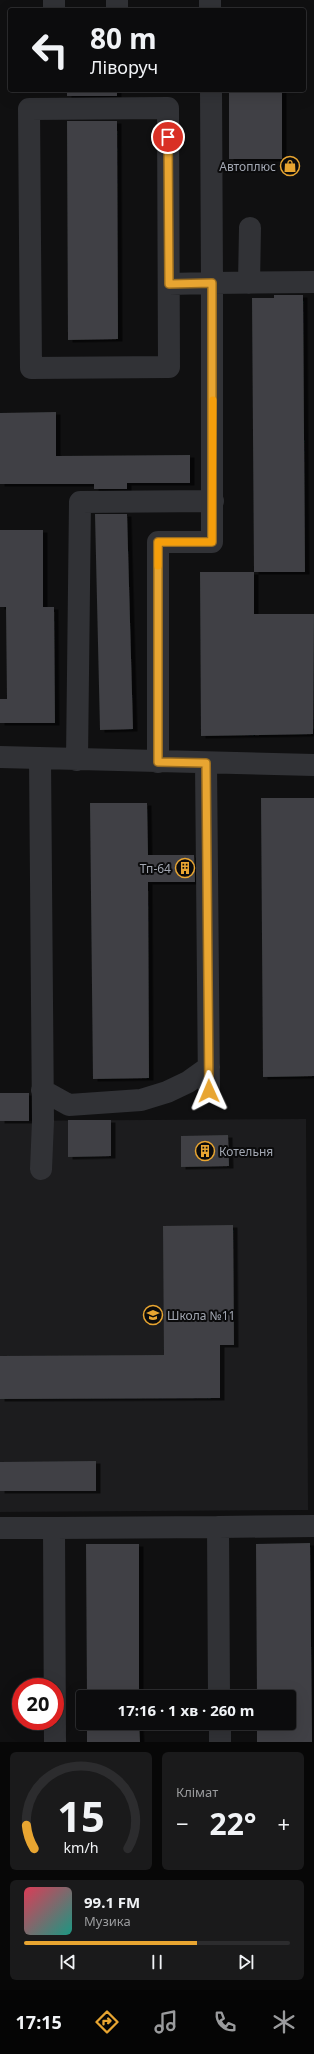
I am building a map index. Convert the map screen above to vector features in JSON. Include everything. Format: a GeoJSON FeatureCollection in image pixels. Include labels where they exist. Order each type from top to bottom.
{"type":"FeatureCollection","features":[{"type":"Feature","properties":{"kind":"lane"},"geometry":{"type":"LineString","coordinates":[[158,762],[158,542],[212,542],[211,92]]}},
{"type":"Feature","properties":{"kind":"lane"},"geometry":{"type":"LineString","coordinates":[[168,108],[169,284],[169,367],[31,368],[29,109],[168,108]]}},
{"type":"Feature","properties":{"kind":"lane"},"geometry":{"type":"LineString","coordinates":[[249,283],[250,228]]}},
{"type":"Feature","properties":{"kind":"lane"},"geometry":{"type":"LineString","coordinates":[[169,284],[314,282]]}},
{"type":"Feature","properties":{"kind":"lane"},"geometry":{"type":"LineString","coordinates":[[77,760],[80,502],[213,501]]}},
{"type":"Feature","properties":{"kind":"lane"},"geometry":{"type":"LineString","coordinates":[[0,758],[314,765]]}},
{"type":"Feature","properties":{"kind":"lane"},"geometry":{"type":"LineString","coordinates":[[40,759],[41,1169]]}},
{"type":"Feature","properties":{"kind":"lane"},"geometry":{"type":"LineString","coordinates":[[206,763],[209,1091]]}},
{"type":"Feature","properties":{"kind":"lane"},"geometry":{"type":"LineString","coordinates":[[42,1090],[69,1105],[141,1100],[166,1092],[188,1082],[209,1067]]}},
{"type":"Feature","properties":{"kind":"lane"},"geometry":{"type":"LineString","coordinates":[[218,1526],[219,1690]]}},
{"type":"Feature","properties":{"kind":"lane"},"geometry":{"type":"LineString","coordinates":[[0,1528],[314,1526]]}},
{"type":"Feature","properties":{"kind":"lane"},"geometry":{"type":"LineString","coordinates":[[54,1528],[55,1742]]}},
{"type":"Feature","properties":{"kind":"lane"},"geometry":{"type":"LineString","coordinates":[[220,1730],[220,1742]]}},
{"type":"Feature","properties":{"kind":"shaded area","name":"Школа №11"},"geometry":{"type":"Polygon","coordinates":[[[306,1119],[308,1510],[0,1512],[0,1121],[306,1119]]]}},
{"type":"Feature","properties":{"kind":"building"},"geometry":{"type":"Polygon","coordinates":[[[67,92],[117,92],[117,96],[67,96],[67,92]]]}},
{"type":"Feature","properties":{"kind":"building"},"geometry":{"type":"Polygon","coordinates":[[[229,92],[282,92],[282,159],[229,159],[229,92]]]}},
{"type":"Feature","properties":{"kind":"building"},"geometry":{"type":"Polygon","coordinates":[[[67,121],[117,121],[118,339],[68,340],[67,121]]]}},
{"type":"Feature","properties":{"kind":"building"},"geometry":{"type":"Polygon","coordinates":[[[274,295],[303,295],[305,572],[254,572],[252,298],[274,298],[274,295]]]}},
{"type":"Feature","properties":{"kind":"building"},"geometry":{"type":"Polygon","coordinates":[[[56,412],[56,456],[190,455],[190,483],[127,483],[127,489],[94,489],[94,484],[0,484],[0,413],[56,412]]]}},
{"type":"Feature","properties":{"kind":"building"},"geometry":{"type":"Polygon","coordinates":[[[95,514],[127,514],[133,729],[100,730],[95,514]]]}},
{"type":"Feature","properties":{"kind":"building"},"geometry":{"type":"Polygon","coordinates":[[[0,530],[43,530],[43,607],[54,607],[55,723],[0,723],[0,699],[7,699],[6,607],[0,607],[0,530]]]}},
{"type":"Feature","properties":{"kind":"building"},"geometry":{"type":"Polygon","coordinates":[[[200,572],[254,572],[254,614],[314,614],[313,734],[201,736],[200,572]]]}},
{"type":"Feature","properties":{"kind":"building"},"geometry":{"type":"Polygon","coordinates":[[[261,798],[314,798],[314,1076],[263,1077],[261,798]]]}},
{"type":"Feature","properties":{"kind":"building"},"geometry":{"type":"Polygon","coordinates":[[[90,803],[147,803],[148,855],[194,855],[195,882],[148,882],[149,1078],[93,1079],[90,803]]]}},
{"type":"Feature","properties":{"kind":"building"},"geometry":{"type":"Polygon","coordinates":[[[0,1093],[29,1093],[29,1121],[0,1121],[0,1093]]]}},
{"type":"Feature","properties":{"kind":"building"},"geometry":{"type":"Polygon","coordinates":[[[68,1120],[111,1120],[111,1156],[68,1157],[68,1120]]]}},
{"type":"Feature","properties":{"kind":"building","name":"Котельня"},"geometry":{"type":"Polygon","coordinates":[[[228,1135],[229,1166],[181,1167],[181,1136],[228,1135]]]}},
{"type":"Feature","properties":{"kind":"building"},"geometry":{"type":"Polygon","coordinates":[[[233,1225],[234,1345],[220,1345],[220,1398],[0,1399],[0,1356],[164,1355],[163,1226],[233,1225]]]}},
{"type":"Feature","properties":{"kind":"building"},"geometry":{"type":"Polygon","coordinates":[[[96,1461],[96,1491],[0,1491],[0,1462],[96,1461]]]}},
{"type":"Feature","properties":{"kind":"building"},"geometry":{"type":"Polygon","coordinates":[[[310,1543],[312,1742],[257,1742],[257,1730],[296,1730],[296,1690],[257,1690],[256,1544],[310,1543]]]}},
{"type":"Feature","properties":{"kind":"building"},"geometry":{"type":"Polygon","coordinates":[[[86,1544],[139,1544],[139,1690],[87,1690],[86,1544]]]}},
{"type":"Feature","properties":{"kind":"building"},"geometry":{"type":"Polygon","coordinates":[[[87,1730],[139,1730],[140,1742],[87,1742],[87,1730]]]}},
{"type":"Feature","properties":{"kind":"slow traffic"},"geometry":{"type":"LineString","coordinates":[[158,566],[158,542],[212,542],[213,400]]}},
{"type":"Feature","properties":{"kind":"place","name":"Автоплюс"},"geometry":{"type":"Point","coordinates":[290,166]}},
{"type":"Feature","properties":{"kind":"place","name":"Тп-64"},"geometry":{"type":"Point","coordinates":[185,868]}},
{"type":"Feature","properties":{"kind":"place","name":"Котельня"},"geometry":{"type":"Point","coordinates":[205,1151]}},
{"type":"Feature","properties":{"kind":"place","name":"Школа №11"},"geometry":{"type":"Point","coordinates":[153,1315]}},
{"type":"Feature","properties":{"kind":"route"},"geometry":{"type":"LineString","coordinates":[[168,137],[169,284],[212,283],[212,542],[158,542],[158,762],[206,763],[209,1091]]}}]}
